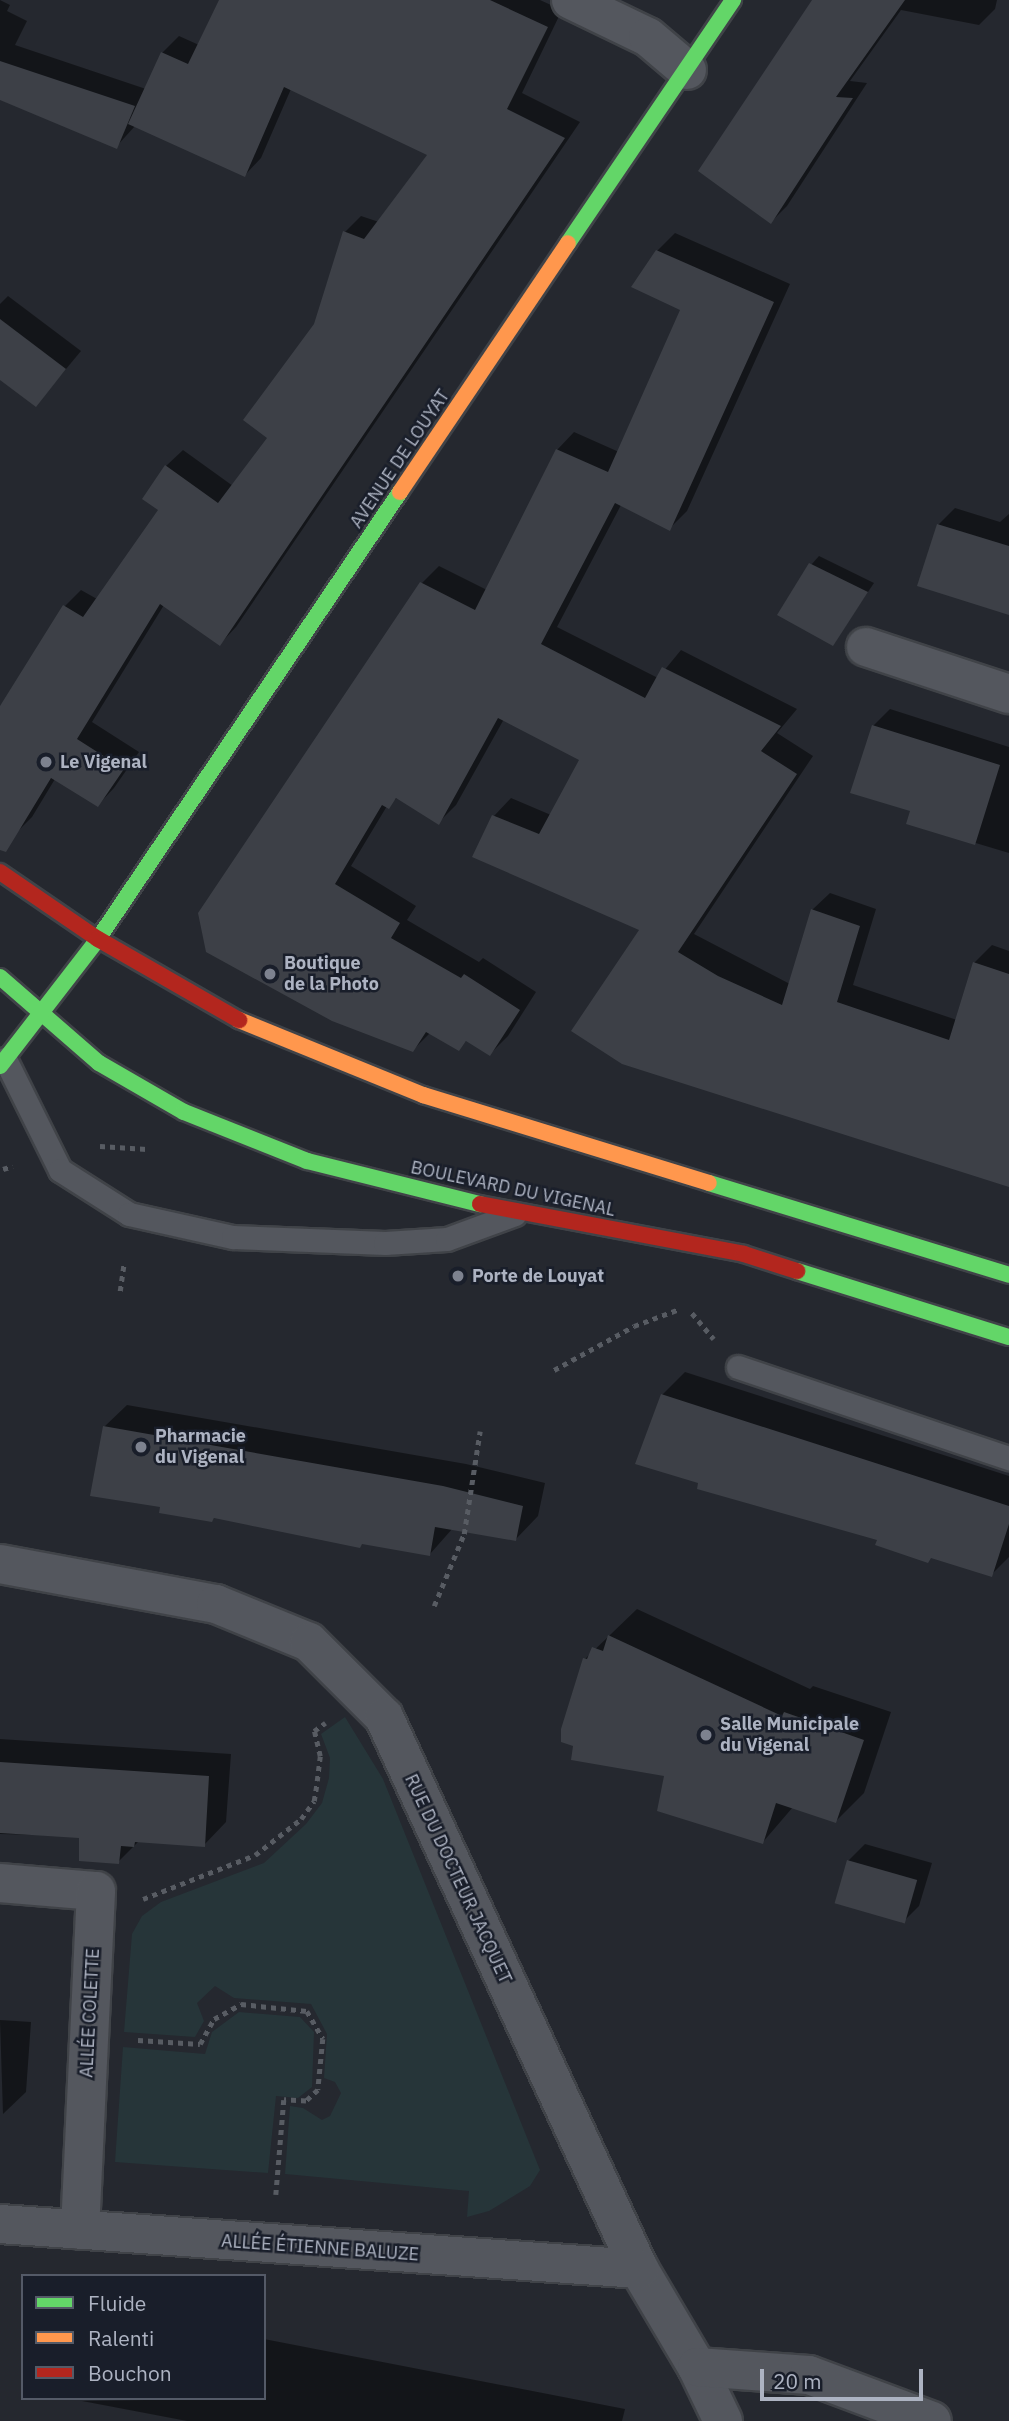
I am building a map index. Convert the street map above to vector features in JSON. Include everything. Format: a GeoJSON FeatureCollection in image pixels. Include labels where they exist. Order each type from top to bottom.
{"type":"FeatureCollection","features":[{"type":"Feature","properties":{"kind":"main road","name":"AVENUE DE LOUYAT"},"geometry":{"type":"LineString","coordinates":[[3,1063],[40,1011],[98,939],[733,0]]}},
{"type":"Feature","properties":{"kind":"main road"},"geometry":{"type":"LineString","coordinates":[[0,872],[98,939],[250,1027],[423,1095],[1009,1275]]}},
{"type":"Feature","properties":{"kind":"main road","name":"BOULEVARD DU VIGENAL"},"geometry":{"type":"LineString","coordinates":[[0,977],[99,1063],[184,1112],[307,1161],[440,1196],[744,1254],[1009,1337]]}},
{"type":"Feature","properties":{"kind":"street"},"geometry":{"type":"LineString","coordinates":[[571,0],[648,37],[687,70]]}},
{"type":"Feature","properties":{"kind":"street"},"geometry":{"type":"LineString","coordinates":[[866,647],[1009,694]]}},
{"type":"Feature","properties":{"kind":"street","name":"RUE DU DOCTEUR JACQUET"},"geometry":{"type":"LineString","coordinates":[[0,1563],[216,1604],[309,1642],[384,1717],[639,2269],[697,2367],[723,2421]]}},
{"type":"Feature","properties":{"kind":"street","name":"ALLÉE COLETTE"},"geometry":{"type":"LineString","coordinates":[[0,1883],[96,1891],[80,2230]]}},
{"type":"Feature","properties":{"kind":"street","name":"ALLÉE ÉTIENNE BALUZE"},"geometry":{"type":"LineString","coordinates":[[0,2224],[639,2269]]}},
{"type":"Feature","properties":{"kind":"street"},"geometry":{"type":"LineString","coordinates":[[697,2367],[809,2375],[932,2421]]}},
{"type":"Feature","properties":{"kind":"lane"},"geometry":{"type":"LineString","coordinates":[[3,1063],[60,1170],[129,1214],[233,1237],[385,1243],[447,1239],[522,1212]]}},
{"type":"Feature","properties":{"kind":"lane"},"geometry":{"type":"LineString","coordinates":[[738,1367],[1009,1458]]}},
{"type":"Feature","properties":{"kind":"path"},"geometry":{"type":"LineString","coordinates":[[120,1291],[124,1264]]}},
{"type":"Feature","properties":{"kind":"path"},"geometry":{"type":"LineString","coordinates":[[554,1370],[634,1325],[677,1310]]}},
{"type":"Feature","properties":{"kind":"path"},"geometry":{"type":"LineString","coordinates":[[434,1606],[464,1534],[480,1431]]}},
{"type":"Feature","properties":{"kind":"path"},"geometry":{"type":"LineString","coordinates":[[94,1917],[254,1855],[301,1819],[316,1791],[320,1756],[314,1731],[362,1696]]}},
{"type":"Feature","properties":{"kind":"path"},"geometry":{"type":"LineString","coordinates":[[89,2037],[200,2044],[214,2019],[241,2004],[307,2011],[323,2039],[318,2090],[306,2101],[284,2100],[272,2245]]}},
{"type":"Feature","properties":{"kind":"shaded area"},"geometry":{"type":"Polygon","coordinates":[[[345,1717],[383,1779],[540,2170],[530,2186],[489,2211],[467,2217],[469,2191],[285,2174],[290,2106],[303,2108],[322,2120],[330,2116],[341,2093],[335,2082],[324,2078],[327,2034],[311,2004],[234,1998],[215,1986],[197,2003],[204,2021],[195,2037],[124,2032],[132,1934],[142,1916],[161,1902],[264,1863],[306,1824],[322,1803],[329,1778],[330,1758],[321,1734],[345,1717]]]}},
{"type":"Feature","properties":{"kind":"shaded area"},"geometry":{"type":"Polygon","coordinates":[[[239,2012],[300,2017],[314,2032],[312,2087],[298,2098],[276,2096],[268,2173],[115,2162],[123,2047],[205,2054],[212,2032],[239,2012]]]}},
{"type":"Feature","properties":{"kind":"building"},"geometry":{"type":"Polygon","coordinates":[[[219,0],[490,0],[548,27],[507,109],[565,138],[220,646],[160,604],[77,739],[124,769],[98,807],[51,778],[6,852],[0,850],[0,706],[63,605],[83,617],[158,510],[142,499],[165,465],[218,503],[267,438],[243,420],[314,324],[343,231],[364,239],[427,155],[284,87],[245,177],[128,124],[161,52],[188,64],[219,0]]]}},
{"type":"Feature","properties":{"kind":"building"},"geometry":{"type":"Polygon","coordinates":[[[812,0],[905,0],[836,97],[853,98],[771,224],[698,171],[812,0]]]}},
{"type":"Feature","properties":{"kind":"building"},"geometry":{"type":"Polygon","coordinates":[[[0,61],[135,106],[117,149],[0,100],[0,61]]]}},
{"type":"Feature","properties":{"kind":"building"},"geometry":{"type":"Polygon","coordinates":[[[656,250],[774,302],[670,531],[615,503],[541,644],[645,698],[662,667],[781,726],[761,751],[797,774],[678,952],[718,976],[782,1005],[811,909],[860,926],[837,1002],[949,1040],[973,962],[1009,974],[1009,1187],[622,1064],[571,1031],[639,930],[472,857],[492,815],[539,834],[579,760],[498,718],[439,825],[396,798],[389,809],[382,805],[335,884],[400,923],[391,938],[461,978],[464,974],[520,1010],[490,1056],[466,1041],[459,1051],[426,1032],[413,1052],[332,1021],[206,952],[198,913],[420,582],[475,610],[556,449],[608,472],[680,310],[631,287],[656,250]]]}},
{"type":"Feature","properties":{"kind":"building"},"geometry":{"type":"Polygon","coordinates":[[[0,319],[66,369],[36,407],[0,380],[0,319]]]}},
{"type":"Feature","properties":{"kind":"building"},"geometry":{"type":"Polygon","coordinates":[[[937,524],[1009,546],[1009,615],[917,586],[937,524]]]}},
{"type":"Feature","properties":{"kind":"building"},"geometry":{"type":"Polygon","coordinates":[[[809,563],[868,592],[833,646],[777,615],[809,563]]]}},
{"type":"Feature","properties":{"kind":"building"},"geometry":{"type":"Polygon","coordinates":[[[872,725],[1000,765],[975,845],[906,824],[910,811],[850,793],[872,725]]]}},
{"type":"Feature","properties":{"kind":"building"},"geometry":{"type":"Polygon","coordinates":[[[661,1394],[1009,1506],[1009,1524],[992,1577],[931,1558],[928,1563],[875,1545],[877,1540],[697,1489],[698,1483],[635,1464],[661,1394]]]}},
{"type":"Feature","properties":{"kind":"building"},"geometry":{"type":"Polygon","coordinates":[[[103,1426],[443,1486],[523,1506],[516,1541],[435,1527],[430,1556],[362,1544],[360,1548],[214,1518],[212,1522],[159,1513],[160,1507],[90,1496],[103,1426]]]}},
{"type":"Feature","properties":{"kind":"building","name":"Salle Municipale du Vigenal"},"geometry":{"type":"Polygon","coordinates":[[[608,1635],[782,1716],[784,1712],[864,1740],[836,1823],[776,1803],[763,1844],[657,1811],[664,1776],[571,1760],[573,1746],[561,1742],[561,1729],[583,1658],[587,1659],[592,1647],[603,1651],[608,1635]]]}},
{"type":"Feature","properties":{"kind":"building"},"geometry":{"type":"Polygon","coordinates":[[[0,1762],[209,1776],[205,1847],[135,1842],[134,1847],[121,1846],[119,1864],[79,1861],[79,1838],[0,1833],[0,1762]]]}},
{"type":"Feature","properties":{"kind":"building"},"geometry":{"type":"Polygon","coordinates":[[[847,1860],[917,1880],[905,1923],[835,1903],[847,1860]]]}},
{"type":"Feature","properties":{"kind":"traffic: fast"},"geometry":{"type":"LineString","coordinates":[[568,243],[733,0]]}},
{"type":"Feature","properties":{"kind":"traffic: fast"},"geometry":{"type":"LineString","coordinates":[[0,1066],[98,939],[400,492]]}},
{"type":"Feature","properties":{"kind":"traffic: fast"},"geometry":{"type":"LineString","coordinates":[[0,977],[99,1063],[184,1112],[307,1161],[480,1204]]}},
{"type":"Feature","properties":{"kind":"traffic: fast"},"geometry":{"type":"LineString","coordinates":[[709,1183],[1009,1275]]}},
{"type":"Feature","properties":{"kind":"traffic: fast"},"geometry":{"type":"LineString","coordinates":[[797,1271],[1009,1337]]}},
{"type":"Feature","properties":{"kind":"traffic: slow"},"geometry":{"type":"LineString","coordinates":[[400,492],[568,243]]}},
{"type":"Feature","properties":{"kind":"traffic: slow"},"geometry":{"type":"LineString","coordinates":[[239,1020],[423,1095],[709,1183]]}},
{"type":"Feature","properties":{"kind":"traffic: jam"},"geometry":{"type":"LineString","coordinates":[[0,872],[98,939],[239,1020]]}},
{"type":"Feature","properties":{"kind":"traffic: jam"},"geometry":{"type":"LineString","coordinates":[[480,1204],[744,1254],[797,1271]]}},
{"type":"Feature","properties":{"kind":"place","name":"Le Vigenal"},"geometry":{"type":"Point","coordinates":[46,762]}},
{"type":"Feature","properties":{"kind":"place","name":"Boutique de la Photo"},"geometry":{"type":"Point","coordinates":[270,974]}},
{"type":"Feature","properties":{"kind":"place","name":"Porte de Louyat"},"geometry":{"type":"Point","coordinates":[458,1276]}},
{"type":"Feature","properties":{"kind":"place","name":"Pharmacie du Vigenal"},"geometry":{"type":"Point","coordinates":[141,1447]}},
{"type":"Feature","properties":{"kind":"place","name":"Salle Municipale du Vigenal"},"geometry":{"type":"Point","coordinates":[706,1735]}}]}
